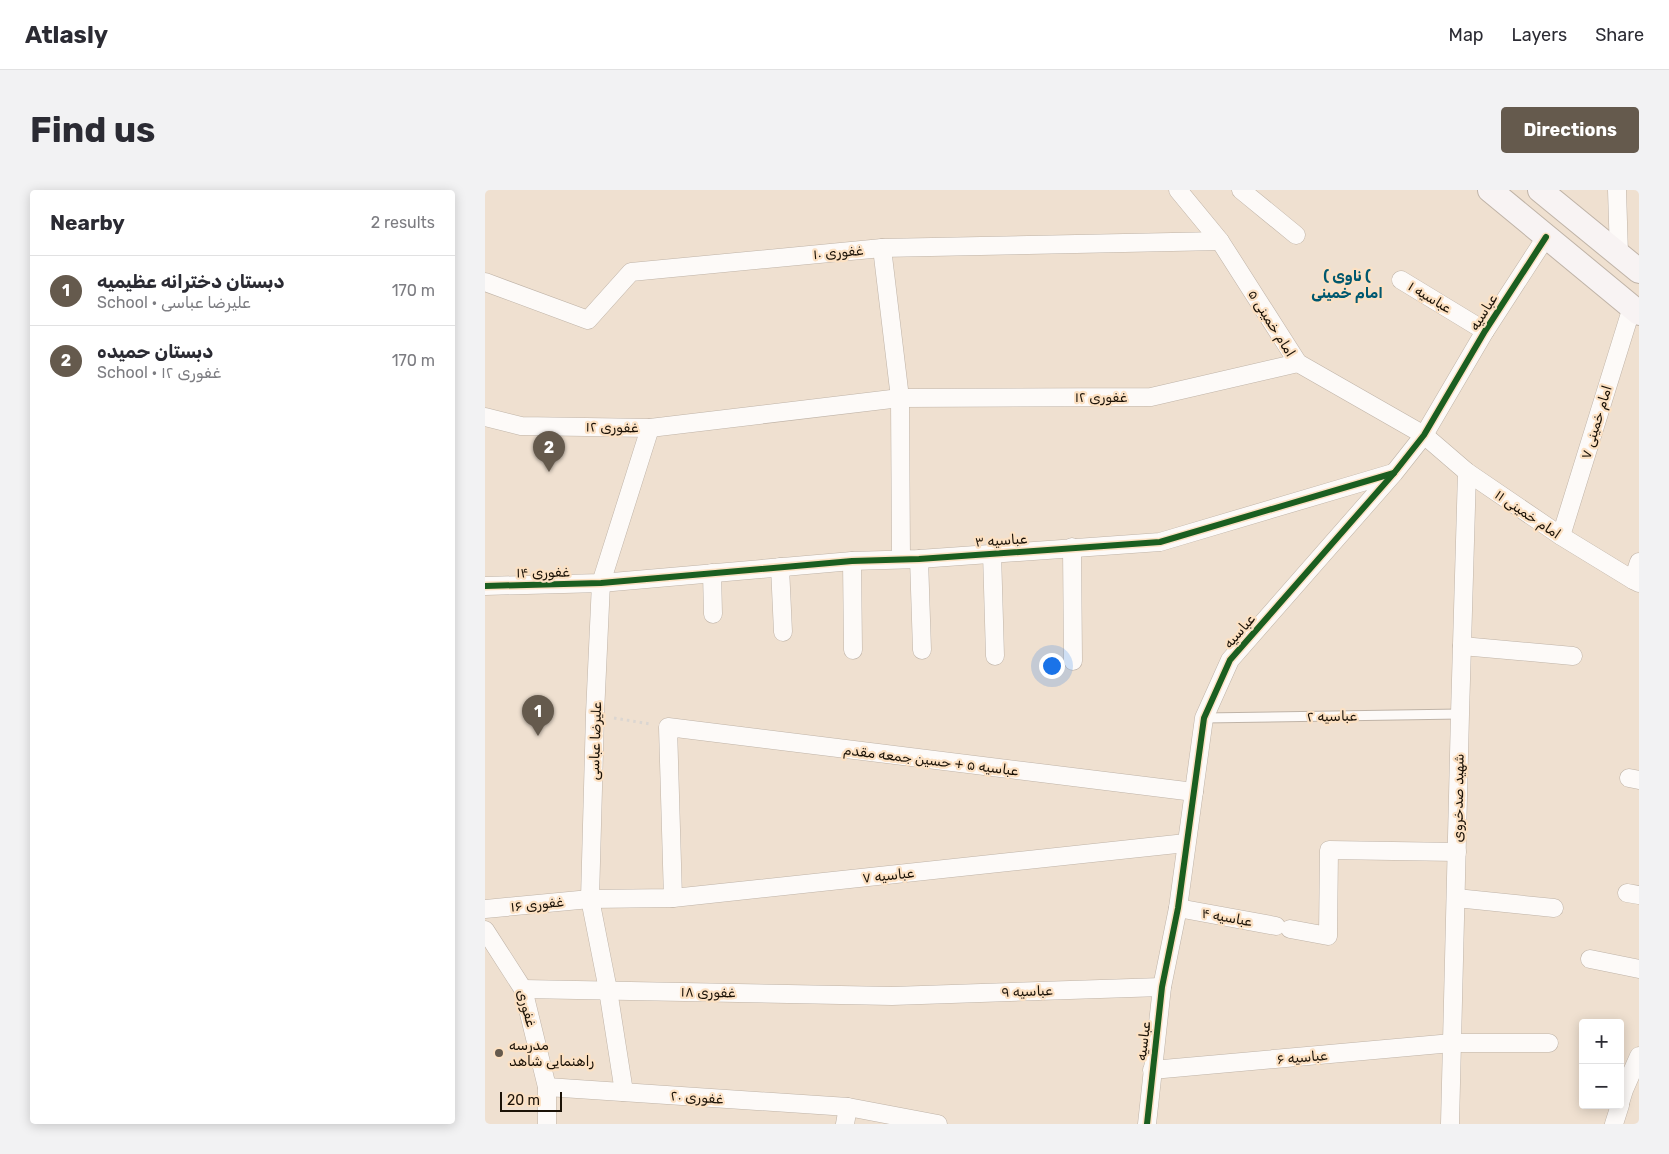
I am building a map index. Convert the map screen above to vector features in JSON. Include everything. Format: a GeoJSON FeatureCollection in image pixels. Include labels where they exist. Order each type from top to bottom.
{"type":"FeatureCollection","features":[{"type":"Feature","properties":{"kind":"main road"},"geometry":{"type":"LineString","coordinates":[[1490,190],[1635,310]]}},
{"type":"Feature","properties":{"kind":"main road"},"geometry":{"type":"LineString","coordinates":[[1540,190],[1639,271]]}},
{"type":"Feature","properties":{"kind":"street","name":"امام خمینی ۵"},"geometry":{"type":"LineString","coordinates":[[1178,190],[1220,240],[1298,363],[1424,436]]}},
{"type":"Feature","properties":{"kind":"street"},"geometry":{"type":"LineString","coordinates":[[1241,190],[1296,235]]}},
{"type":"Feature","properties":{"kind":"street"},"geometry":{"type":"LineString","coordinates":[[1617,190],[1619,254]]}},
{"type":"Feature","properties":{"kind":"street","name":"عباسیه"},"geometry":{"type":"LineString","coordinates":[[1147,1124],[1162,987],[1178,908],[1204,718],[1230,660],[1394,473],[1424,436],[1485,331],[1546,237]]}},
{"type":"Feature","properties":{"kind":"street","name":"غفوری ۱۰"},"geometry":{"type":"LineString","coordinates":[[485,282],[588,320],[631,272],[882,248],[1220,240]]}},
{"type":"Feature","properties":{"kind":"street"},"geometry":{"type":"LineString","coordinates":[[882,248],[899,398],[901,559]]}},
{"type":"Feature","properties":{"kind":"street","name":"عباسیه ۱"},"geometry":{"type":"LineString","coordinates":[[1401,280],[1485,331]]}},
{"type":"Feature","properties":{"kind":"street","name":"امام خمینی ۷"},"geometry":{"type":"LineString","coordinates":[[1561,536],[1635,310]]}},
{"type":"Feature","properties":{"kind":"street","name":"غفوری ۱۲"},"geometry":{"type":"LineString","coordinates":[[485,416],[521,426],[650,428],[899,398],[1151,397],[1298,363]]}},
{"type":"Feature","properties":{"kind":"street","name":"علیرضا عباسی"},"geometry":{"type":"LineString","coordinates":[[624,1092],[608,990],[589,899],[595,714],[601,583],[650,428]]}},
{"type":"Feature","properties":{"kind":"street","name":"امام خمینی ۱۱"},"geometry":{"type":"LineString","coordinates":[[1424,436],[1467,472],[1561,536],[1636,582]]}},
{"type":"Feature","properties":{"kind":"street","name":"شهید صدخروی"},"geometry":{"type":"LineString","coordinates":[[1450,1124],[1467,472]]}},
{"type":"Feature","properties":{"kind":"street","name":"عباسیه ۳"},"geometry":{"type":"LineString","coordinates":[[601,583],[851,561],[919,559],[1159,542],[1394,473]]}},
{"type":"Feature","properties":{"kind":"street"},"geometry":{"type":"LineString","coordinates":[[1071,547],[1073,661]]}},
{"type":"Feature","properties":{"kind":"street"},"geometry":{"type":"LineString","coordinates":[[992,553],[995,656]]}},
{"type":"Feature","properties":{"kind":"street"},"geometry":{"type":"LineString","coordinates":[[919,559],[922,650]]}},
{"type":"Feature","properties":{"kind":"street"},"geometry":{"type":"LineString","coordinates":[[851,561],[853,650]]}},
{"type":"Feature","properties":{"kind":"street"},"geometry":{"type":"LineString","coordinates":[[1636,582],[1639,562]]}},
{"type":"Feature","properties":{"kind":"street"},"geometry":{"type":"LineString","coordinates":[[780,567],[783,632]]}},
{"type":"Feature","properties":{"kind":"street"},"geometry":{"type":"LineString","coordinates":[[712,573],[713,614]]}},
{"type":"Feature","properties":{"kind":"street","name":"غفوری ۱۴"},"geometry":{"type":"LineString","coordinates":[[485,586],[601,583]]}},
{"type":"Feature","properties":{"kind":"street"},"geometry":{"type":"LineString","coordinates":[[1462,646],[1573,656]]}},
{"type":"Feature","properties":{"kind":"street"},"geometry":{"type":"LineString","coordinates":[[668,727],[673,898]]}},
{"type":"Feature","properties":{"kind":"street","name":"عباسیه ۵ + حسین جمعه مقدم"},"geometry":{"type":"LineString","coordinates":[[668,727],[1194,792]]}},
{"type":"Feature","properties":{"kind":"street","name":"عباسیه ۷"},"geometry":{"type":"LineString","coordinates":[[589,899],[673,898],[1186,843]]}},
{"type":"Feature","properties":{"kind":"street","name":"عباسیه ۴"},"geometry":{"type":"LineString","coordinates":[[1178,908],[1328,936],[1329,850],[1457,852]]}},
{"type":"Feature","properties":{"kind":"street"},"geometry":{"type":"LineString","coordinates":[[1456,898],[1554,908]]}},
{"type":"Feature","properties":{"kind":"street","name":"غفوری ۱۶"},"geometry":{"type":"LineString","coordinates":[[485,909],[589,899]]}},
{"type":"Feature","properties":{"kind":"street","name":"غفوری"},"geometry":{"type":"LineString","coordinates":[[485,930],[523,989],[547,1087],[547,1124]]}},
{"type":"Feature","properties":{"kind":"street"},"geometry":{"type":"LineString","coordinates":[[1590,959],[1639,969]]}},
{"type":"Feature","properties":{"kind":"street","name":"عباسیه ۹"},"geometry":{"type":"LineString","coordinates":[[892,996],[1162,987]]}},
{"type":"Feature","properties":{"kind":"street","name":"غفوری ۱۸"},"geometry":{"type":"LineString","coordinates":[[523,989],[892,996]]}},
{"type":"Feature","properties":{"kind":"street","name":"عباسیه ۶"},"geometry":{"type":"LineString","coordinates":[[1152,1070],[1452,1043],[1549,1043]]}},
{"type":"Feature","properties":{"kind":"street"},"geometry":{"type":"LineString","coordinates":[[1624,1090],[1639,1056]]}},
{"type":"Feature","properties":{"kind":"street","name":"غفوری ۲۰"},"geometry":{"type":"LineString","coordinates":[[547,1087],[624,1092],[938,1124]]}},
{"type":"Feature","properties":{"kind":"street"},"geometry":{"type":"LineString","coordinates":[[1614,1124],[1618,1109]]}},
{"type":"Feature","properties":{"kind":"lane","name":"عباسیه ۲"},"geometry":{"type":"LineString","coordinates":[[1204,718],[1460,714]]}},
{"type":"Feature","properties":{"kind":"path"},"geometry":{"type":"LineString","coordinates":[[595,714],[668,727]]}},
{"type":"Feature","properties":{"kind":"cycle path"},"geometry":{"type":"LineString","coordinates":[[1147,1124],[1162,987],[1178,908],[1204,718],[1230,660],[1394,473],[1424,435],[1485,331],[1546,237]]}},
{"type":"Feature","properties":{"kind":"cycle path"},"geometry":{"type":"LineString","coordinates":[[485,586],[601,583],[852,561],[919,559],[1160,542],[1394,473]]}},
{"type":"Feature","properties":{"kind":"place","name":"دبستان حمیده"},"geometry":{"type":"Point","coordinates":[549,472]}},
{"type":"Feature","properties":{"kind":"place","name":"دبستان دخترانه عظیمیه"},"geometry":{"type":"Point","coordinates":[538,736]}},
{"type":"Feature","properties":{"kind":"place","name":"مدرسه راهنمایی شاهد"},"geometry":{"type":"Point","coordinates":[499,1053]}},
{"type":"Feature","properties":{"kind":"district","name":"( ناوی ( امام خمینی"},"geometry":{"type":"Point","coordinates":[1347,284]}}]}
